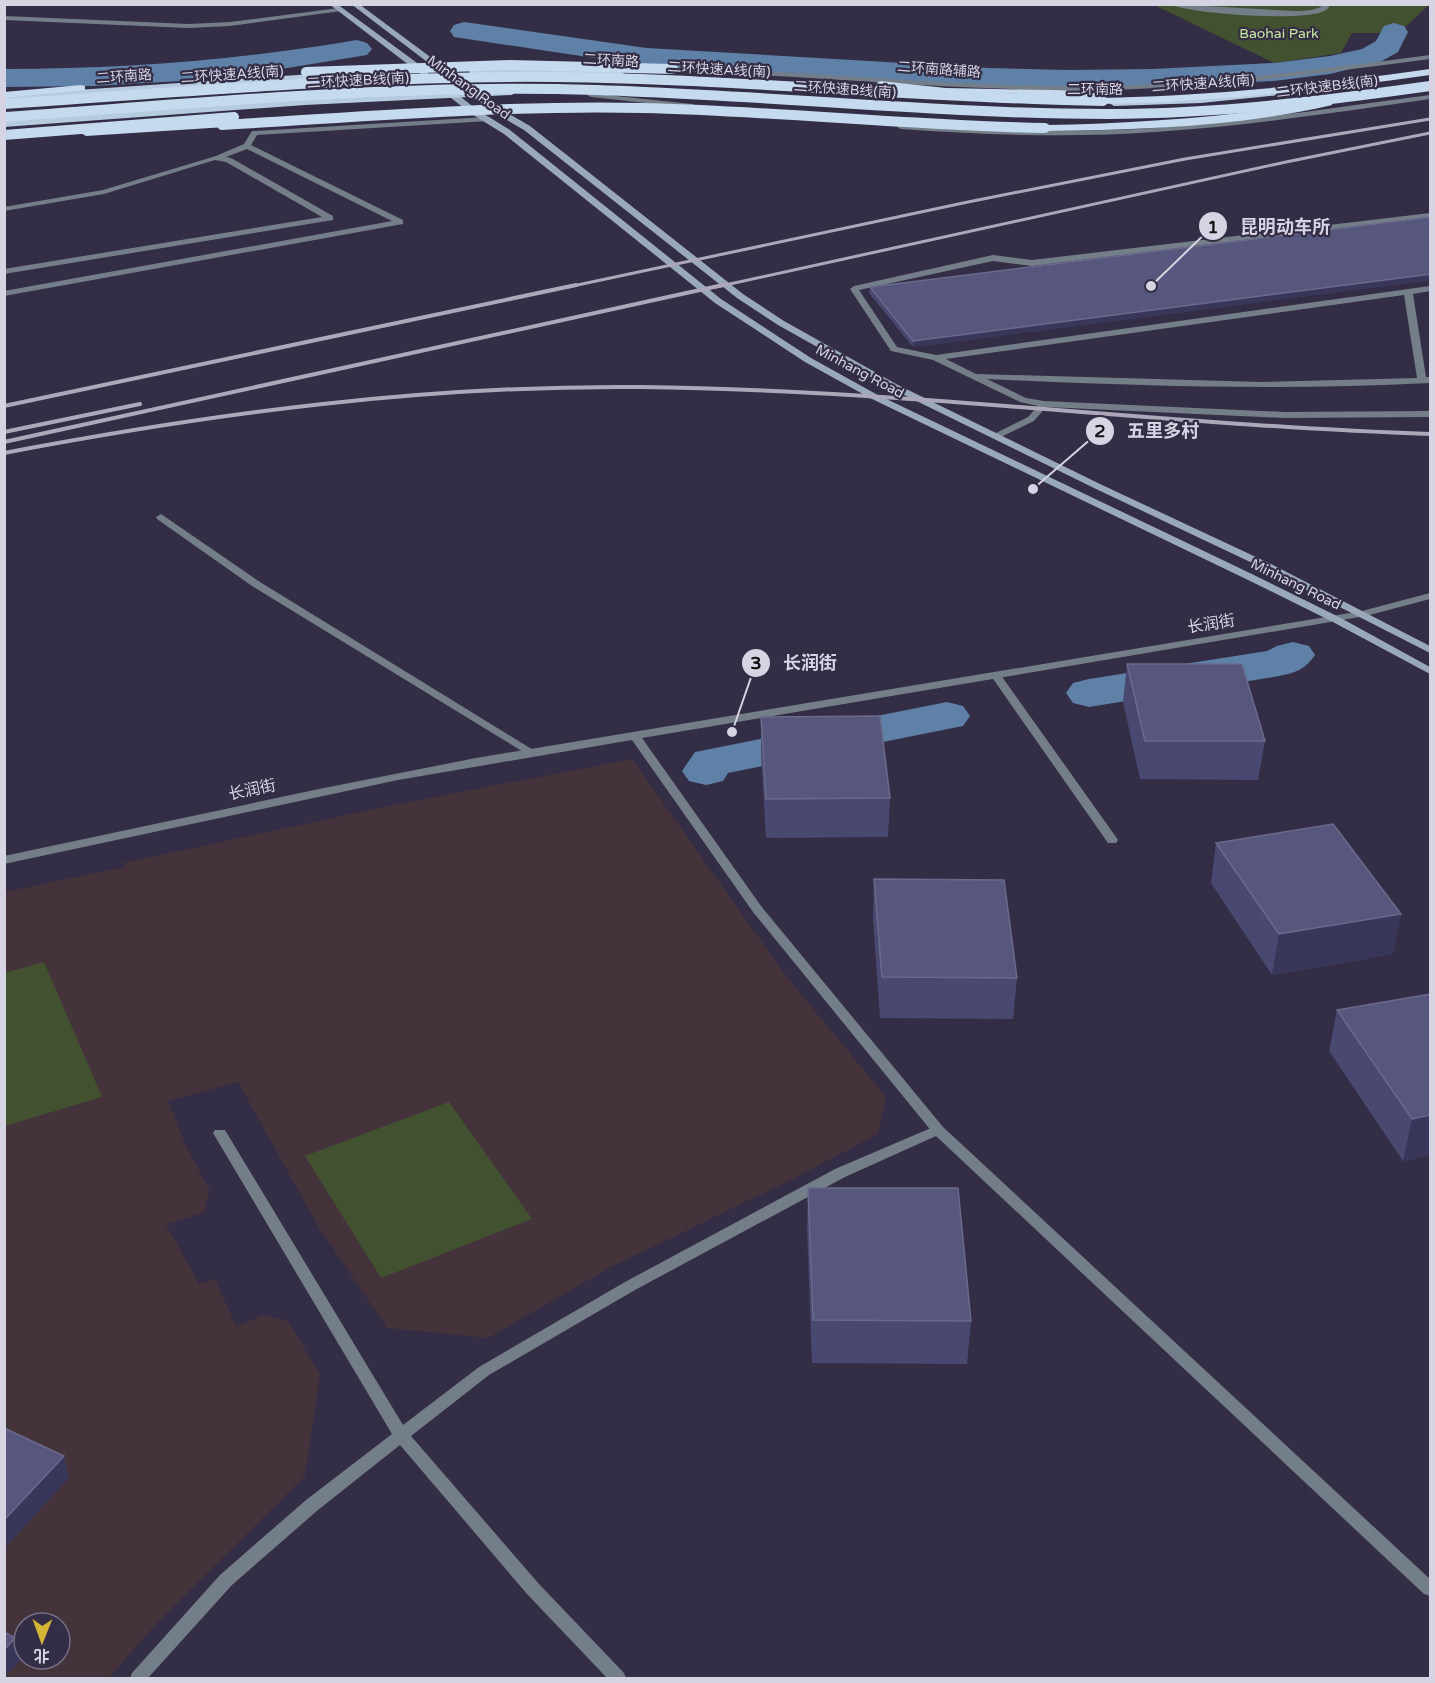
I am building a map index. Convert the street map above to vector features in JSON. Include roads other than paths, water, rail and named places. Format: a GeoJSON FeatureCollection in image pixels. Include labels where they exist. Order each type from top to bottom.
{"type":"FeatureCollection","features":[{"type":"Feature","properties":{"kind":"highway"},"geometry":{"type":"LineString","coordinates":[[4,96],[344,69],[489,65],[644,67],[1024,93],[1147,93],[1267,84],[1431,62]]}},
{"type":"Feature","properties":{"kind":"highway"},"geometry":{"type":"LineString","coordinates":[[1274,92],[1323,85],[1431,62]]}},
{"type":"Feature","properties":{"kind":"highway","name":"二环快速A线(南)"},"geometry":{"type":"LineString","coordinates":[[4,104],[303,83],[508,76],[660,80],[974,97],[1103,101],[1199,98],[1274,92],[1431,73]]}},
{"type":"Feature","properties":{"kind":"highway"},"geometry":{"type":"LineString","coordinates":[[880,84],[1021,99],[1103,101]]}},
{"type":"Feature","properties":{"kind":"highway"},"geometry":{"type":"LineString","coordinates":[[4,136],[574,108],[683,109],[979,127],[1152,125],[1248,117],[1431,85]]}},
{"type":"Feature","properties":{"kind":"highway","name":"二环快速B线(南)"},"geometry":{"type":"LineString","coordinates":[[4,117],[314,95],[506,89],[655,92],[1074,114],[1163,113],[1239,109],[1431,85]]}},
{"type":"Feature","properties":{"kind":"highway"},"geometry":{"type":"LineString","coordinates":[[4,136],[380,106],[567,97],[679,98],[941,111],[1074,114]]}},
{"type":"Feature","properties":{"kind":"main road","name":"Minhang Road"},"geometry":{"type":"LineString","coordinates":[[358,5],[475,95],[527,128],[641,220],[756,307],[895,387],[1269,567],[1431,650]]}},
{"type":"Feature","properties":{"kind":"main road","name":"Minhang Road"},"geometry":{"type":"LineString","coordinates":[[336,7],[453,96],[507,132],[718,301],[808,360],[873,396],[1335,619],[1431,671]]}},
{"type":"Feature","properties":{"kind":"main road","name":"二环南路"},"geometry":{"type":"LineString","coordinates":[[4,96],[303,77],[445,71],[608,73],[935,97],[1093,103],[1237,98],[1431,73]]}},
{"type":"Feature","properties":{"kind":"main road","name":"二环南路"},"geometry":{"type":"LineString","coordinates":[[4,124],[255,105],[646,90],[1008,110],[1128,112],[1246,106],[1431,85]]}},
{"type":"Feature","properties":{"kind":"street"},"geometry":{"type":"LineString","coordinates":[[1172,4],[1205,10],[1301,12],[1321,10],[1328,4]]}},
{"type":"Feature","properties":{"kind":"street"},"geometry":{"type":"LineString","coordinates":[[4,18],[189,26],[230,24],[336,7]]}},
{"type":"Feature","properties":{"kind":"street","name":"二环南路辅路"},"geometry":{"type":"LineString","coordinates":[[445,71],[554,68],[679,69],[1004,86],[1124,88],[1262,78],[1431,57]]}},
{"type":"Feature","properties":{"kind":"street"},"geometry":{"type":"LineString","coordinates":[[475,95],[597,95],[868,125],[982,132],[1073,134],[1193,127],[1431,97]]}},
{"type":"Feature","properties":{"kind":"street"},"geometry":{"type":"LineString","coordinates":[[4,209],[104,192],[247,146],[255,133],[486,119]]}},
{"type":"Feature","properties":{"kind":"street"},"geometry":{"type":"LineString","coordinates":[[4,294],[400,222],[247,146]]}},
{"type":"Feature","properties":{"kind":"street"},"geometry":{"type":"LineString","coordinates":[[4,272],[330,218],[228,160],[215,158]]}},
{"type":"Feature","properties":{"kind":"street"},"geometry":{"type":"LineString","coordinates":[[1431,215],[1032,263],[993,258],[854,289],[894,349],[936,358],[1023,400],[1044,404],[1246,415],[1366,417],[1431,414]]}},
{"type":"Feature","properties":{"kind":"street"},"geometry":{"type":"LineString","coordinates":[[936,358],[1431,289]]}},
{"type":"Feature","properties":{"kind":"street"},"geometry":{"type":"LineString","coordinates":[[973,376],[1134,384],[1255,386],[1336,386],[1426,380],[1408,292]]}},
{"type":"Feature","properties":{"kind":"street"},"geometry":{"type":"LineString","coordinates":[[997,436],[1030,418],[1044,404]]}},
{"type":"Feature","properties":{"kind":"street"},"geometry":{"type":"LineString","coordinates":[[161,518],[256,584],[529,751]]}},
{"type":"Feature","properties":{"kind":"street","name":"长润街"},"geometry":{"type":"LineString","coordinates":[[4,860],[278,800],[529,751],[1335,619],[1431,596]]}},
{"type":"Feature","properties":{"kind":"street"},"geometry":{"type":"LineString","coordinates":[[996,676],[1112,840]]}},
{"type":"Feature","properties":{"kind":"street"},"geometry":{"type":"LineString","coordinates":[[635,735],[757,909],[938,1130],[1431,1589]]}},
{"type":"Feature","properties":{"kind":"street"},"geometry":{"type":"LineString","coordinates":[[138,1678],[226,1580],[312,1505],[400,1434],[484,1371],[630,1286],[840,1173],[938,1130]]}},
{"type":"Feature","properties":{"kind":"street"},"geometry":{"type":"LineString","coordinates":[[220,1133],[400,1434],[533,1589],[618,1678]]}},
{"type":"Feature","properties":{"kind":"waterway"},"geometry":{"type":"LineString","coordinates":[[464,31],[647,57],[989,77],[1068,79],[1153,78],[1274,72],[1330,65],[1372,55],[1388,46],[1394,32]]}},
{"type":"Feature","properties":{"kind":"waterway"},"geometry":{"type":"LineString","coordinates":[[4,78],[93,77],[181,72],[269,63],[357,49]]}},
{"type":"Feature","properties":{"kind":"waterway"},"geometry":{"type":"LineString","coordinates":[[1089,693],[1279,663],[1293,655]]}},
{"type":"Feature","properties":{"kind":"waterway"},"geometry":{"type":"LineString","coordinates":[[706,771],[712,762],[947,716]]}},
{"type":"Feature","properties":{"kind":"railway"},"geometry":{"type":"LineString","coordinates":[[568,287],[968,202],[1185,159],[1430,119]]}},
{"type":"Feature","properties":{"kind":"railway"},"geometry":{"type":"LineString","coordinates":[[716,287],[1286,162],[1430,133]]}},
{"type":"Feature","properties":{"kind":"railway"},"geometry":{"type":"LineString","coordinates":[[4,406],[576,285]]}},
{"type":"Feature","properties":{"kind":"railway"},"geometry":{"type":"LineString","coordinates":[[4,442],[723,285]]}},
{"type":"Feature","properties":{"kind":"railway"},"geometry":{"type":"LineString","coordinates":[[4,453],[162,426],[320,404],[400,396],[560,388],[640,387],[838,394],[1331,430],[1430,434]]}},
{"type":"Feature","properties":{"kind":"railway"},"geometry":{"type":"LineString","coordinates":[[4,432],[140,404]]}},
{"type":"Feature","properties":{"kind":"place","name":"昆明动车所"},"geometry":{"type":"Point","coordinates":[1151,286]}},
{"type":"Feature","properties":{"kind":"place","name":"五里多村"},"geometry":{"type":"Point","coordinates":[1033,489]}},
{"type":"Feature","properties":{"kind":"place","name":"长润街"},"geometry":{"type":"Point","coordinates":[732,732]}},
{"type":"Feature","properties":{"kind":"park label","name":"Baohai Park"},"geometry":{"type":"Point","coordinates":[1279,33]}}]}
